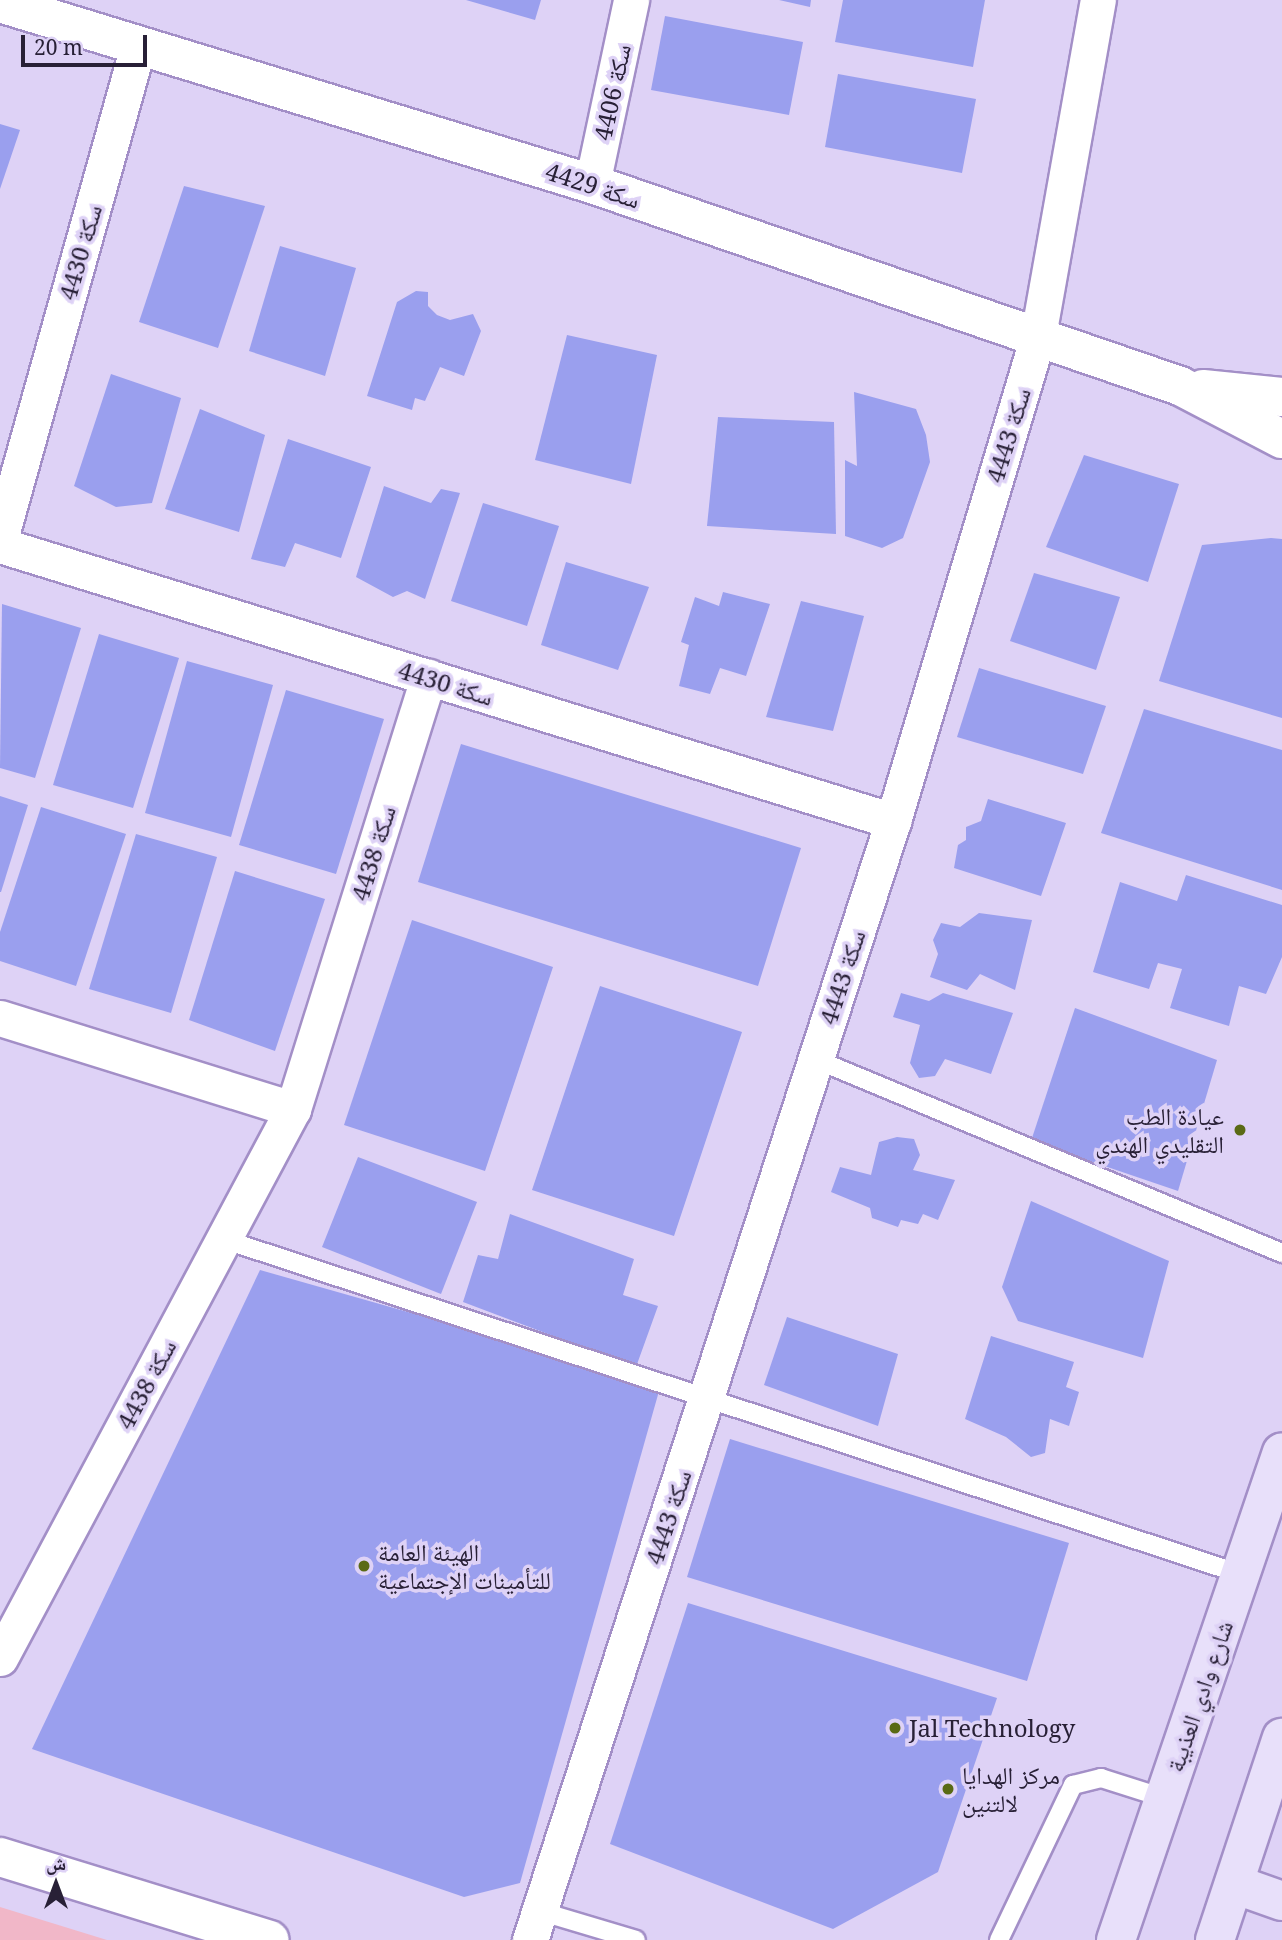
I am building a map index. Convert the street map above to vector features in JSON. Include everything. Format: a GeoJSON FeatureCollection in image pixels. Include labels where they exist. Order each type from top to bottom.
{"type":"FeatureCollection","features":[{"type":"Feature","properties":{"kind":"main road","name":"شارع وادي العذيبة"},"geometry":{"type":"LineString","coordinates":[[1115,1940],[1282,1452]]}},
{"type":"Feature","properties":{"kind":"main road"},"geometry":{"type":"LineString","coordinates":[[1215,1940],[1282,1738]]}},
{"type":"Feature","properties":{"kind":"main road"},"geometry":{"type":"LineString","coordinates":[[1234,1884],[1282,1901]]}},
{"type":"Feature","properties":{"kind":"street","name":"سكة 4406"},"geometry":{"type":"LineString","coordinates":[[592,184],[631,0]]}},
{"type":"Feature","properties":{"kind":"street","name":"سكة 4443"},"geometry":{"type":"LineString","coordinates":[[535,1925],[892,821],[1038,336],[1098,0]]}},
{"type":"Feature","properties":{"kind":"street","name":"سكة 4429"},"geometry":{"type":"LineString","coordinates":[[0,4],[592,184],[1180,386],[1282,439]]}},
{"type":"Feature","properties":{"kind":"street","name":"سكة 4430"},"geometry":{"type":"LineString","coordinates":[[0,539],[138,46]]}},
{"type":"Feature","properties":{"kind":"street","name":"سكة 4429"},"geometry":{"type":"LineString","coordinates":[[1180,386],[1282,397]]}},
{"type":"Feature","properties":{"kind":"street","name":"سكة 4430"},"geometry":{"type":"LineString","coordinates":[[0,545],[892,821]]}},
{"type":"Feature","properties":{"kind":"street","name":"سكة 4438"},"geometry":{"type":"LineString","coordinates":[[0,1658],[293,1109],[428,677]]}},
{"type":"Feature","properties":{"kind":"street"},"geometry":{"type":"LineString","coordinates":[[0,1018],[293,1109]]}},
{"type":"Feature","properties":{"kind":"street"},"geometry":{"type":"LineString","coordinates":[[0,1857],[160,1924],[269,1940]]}},
{"type":"Feature","properties":{"kind":"lane"},"geometry":{"type":"LineString","coordinates":[[815,1059],[1282,1253]]}},
{"type":"Feature","properties":{"kind":"lane"},"geometry":{"type":"LineString","coordinates":[[223,1239],[1241,1574]]}},
{"type":"Feature","properties":{"kind":"lane"},"geometry":{"type":"LineString","coordinates":[[999,1940],[1073,1785],[1101,1778],[1164,1798]]}},
{"type":"Feature","properties":{"kind":"lane"},"geometry":{"type":"LineString","coordinates":[[535,1925],[636,1940]]}},
{"type":"Feature","properties":{"kind":"shaded area"},"geometry":{"type":"Polygon","coordinates":[[[0,1907],[107,1940],[0,1940],[0,1907]]]}},
{"type":"Feature","properties":{"kind":"building"},"geometry":{"type":"Polygon","coordinates":[[[466,0],[541,0],[535,20],[466,0]]]}},
{"type":"Feature","properties":{"kind":"building"},"geometry":{"type":"Polygon","coordinates":[[[779,0],[811,0],[810,7],[779,0]]]}},
{"type":"Feature","properties":{"kind":"building"},"geometry":{"type":"Polygon","coordinates":[[[843,0],[985,0],[973,67],[835,42],[843,0]]]}},
{"type":"Feature","properties":{"kind":"building"},"geometry":{"type":"Polygon","coordinates":[[[665,16],[803,42],[789,115],[651,90],[665,16]]]}},
{"type":"Feature","properties":{"kind":"building"},"geometry":{"type":"Polygon","coordinates":[[[838,74],[976,99],[962,173],[825,147],[838,74]]]}},
{"type":"Feature","properties":{"kind":"building"},"geometry":{"type":"Polygon","coordinates":[[[0,124],[20,130],[0,189],[0,124]]]}},
{"type":"Feature","properties":{"kind":"building"},"geometry":{"type":"Polygon","coordinates":[[[184,186],[265,206],[218,348],[139,322],[184,186]]]}},
{"type":"Feature","properties":{"kind":"building"},"geometry":{"type":"Polygon","coordinates":[[[280,246],[356,268],[325,376],[249,351],[280,246]]]}},
{"type":"Feature","properties":{"kind":"building"},"geometry":{"type":"Polygon","coordinates":[[[416,291],[428,292],[428,306],[437,315],[450,320],[473,314],[481,331],[464,376],[440,367],[425,401],[415,398],[412,410],[367,396],[397,302],[416,291]]]}},
{"type":"Feature","properties":{"kind":"building"},"geometry":{"type":"Polygon","coordinates":[[[567,335],[657,355],[631,484],[535,460],[567,335]]]}},
{"type":"Feature","properties":{"kind":"building"},"geometry":{"type":"Polygon","coordinates":[[[111,374],[181,398],[152,503],[116,507],[74,486],[111,374]]]}},
{"type":"Feature","properties":{"kind":"building"},"geometry":{"type":"Polygon","coordinates":[[[854,392],[916,409],[926,435],[930,462],[903,538],[882,548],[845,536],[845,460],[857,466],[854,392]]]}},
{"type":"Feature","properties":{"kind":"building"},"geometry":{"type":"Polygon","coordinates":[[[200,409],[265,435],[239,532],[165,509],[200,409]]]}},
{"type":"Feature","properties":{"kind":"building"},"geometry":{"type":"Polygon","coordinates":[[[718,417],[834,422],[836,534],[707,526],[718,417]]]}},
{"type":"Feature","properties":{"kind":"building"},"geometry":{"type":"Polygon","coordinates":[[[288,439],[371,467],[341,558],[295,543],[285,567],[251,559],[288,439]]]}},
{"type":"Feature","properties":{"kind":"building"},"geometry":{"type":"Polygon","coordinates":[[[1084,455],[1179,484],[1148,582],[1046,547],[1084,455]]]}},
{"type":"Feature","properties":{"kind":"building"},"geometry":{"type":"Polygon","coordinates":[[[384,486],[431,503],[441,489],[460,493],[425,599],[407,591],[393,597],[356,577],[384,486]]]}},
{"type":"Feature","properties":{"kind":"building"},"geometry":{"type":"Polygon","coordinates":[[[483,503],[559,526],[527,626],[451,601],[483,503]]]}},
{"type":"Feature","properties":{"kind":"building"},"geometry":{"type":"Polygon","coordinates":[[[1282,539],[1282,718],[1159,681],[1202,545],[1282,539]]]}},
{"type":"Feature","properties":{"kind":"building"},"geometry":{"type":"Polygon","coordinates":[[[566,562],[649,587],[618,670],[541,645],[566,562]]]}},
{"type":"Feature","properties":{"kind":"building"},"geometry":{"type":"Polygon","coordinates":[[[1034,573],[1120,597],[1096,670],[1010,641],[1034,573]]]}},
{"type":"Feature","properties":{"kind":"building"},"geometry":{"type":"Polygon","coordinates":[[[723,592],[770,604],[746,676],[720,668],[710,694],[679,686],[689,645],[681,642],[695,597],[719,606],[723,592]]]}},
{"type":"Feature","properties":{"kind":"building"},"geometry":{"type":"Polygon","coordinates":[[[801,601],[864,616],[833,731],[766,717],[801,601]]]}},
{"type":"Feature","properties":{"kind":"building"},"geometry":{"type":"Polygon","coordinates":[[[2,604],[81,628],[35,778],[0,768],[2,604]]]}},
{"type":"Feature","properties":{"kind":"building"},"geometry":{"type":"Polygon","coordinates":[[[99,634],[179,658],[133,808],[53,785],[99,634]]]}},
{"type":"Feature","properties":{"kind":"building"},"geometry":{"type":"Polygon","coordinates":[[[187,661],[273,685],[231,837],[145,813],[187,661]]]}},
{"type":"Feature","properties":{"kind":"building"},"geometry":{"type":"Polygon","coordinates":[[[979,668],[1106,706],[1083,774],[957,737],[979,668]]]}},
{"type":"Feature","properties":{"kind":"building"},"geometry":{"type":"Polygon","coordinates":[[[286,690],[384,719],[336,874],[239,845],[286,690]]]}},
{"type":"Feature","properties":{"kind":"building"},"geometry":{"type":"Polygon","coordinates":[[[1144,709],[1282,750],[1282,890],[1101,833],[1144,709]]]}},
{"type":"Feature","properties":{"kind":"building"},"geometry":{"type":"Polygon","coordinates":[[[461,744],[801,848],[758,986],[418,882],[461,744]]]}},
{"type":"Feature","properties":{"kind":"building"},"geometry":{"type":"Polygon","coordinates":[[[0,796],[28,805],[1,892],[0,892],[0,796]]]}},
{"type":"Feature","properties":{"kind":"building"},"geometry":{"type":"Polygon","coordinates":[[[988,799],[1066,823],[1041,896],[954,868],[958,845],[966,840],[966,827],[981,821],[988,799]]]}},
{"type":"Feature","properties":{"kind":"building"},"geometry":{"type":"Polygon","coordinates":[[[41,807],[126,834],[76,986],[0,961],[0,932],[41,807]]]}},
{"type":"Feature","properties":{"kind":"building"},"geometry":{"type":"Polygon","coordinates":[[[136,834],[217,857],[171,1013],[89,989],[136,834]]]}},
{"type":"Feature","properties":{"kind":"building"},"geometry":{"type":"Polygon","coordinates":[[[235,871],[325,899],[275,1051],[189,1020],[235,871]]]}},
{"type":"Feature","properties":{"kind":"building"},"geometry":{"type":"Polygon","coordinates":[[[1186,875],[1282,905],[1282,957],[1266,994],[1239,986],[1229,1026],[1170,1008],[1182,969],[1158,963],[1149,989],[1093,972],[1120,882],[1177,901],[1186,875]]]}},
{"type":"Feature","properties":{"kind":"building"},"geometry":{"type":"Polygon","coordinates":[[[979,913],[1032,920],[1015,990],[980,974],[967,990],[930,977],[938,954],[933,940],[941,923],[960,927],[979,913]]]}},
{"type":"Feature","properties":{"kind":"building"},"geometry":{"type":"Polygon","coordinates":[[[412,920],[553,967],[485,1171],[344,1125],[412,920]]]}},
{"type":"Feature","properties":{"kind":"building"},"geometry":{"type":"Polygon","coordinates":[[[600,986],[742,1032],[674,1236],[532,1190],[600,986]]]}},
{"type":"Feature","properties":{"kind":"building"},"geometry":{"type":"Polygon","coordinates":[[[901,993],[929,1001],[943,993],[1013,1013],[991,1074],[945,1059],[935,1076],[919,1078],[910,1063],[920,1025],[893,1017],[901,993]]]}},
{"type":"Feature","properties":{"kind":"building"},"geometry":{"type":"Polygon","coordinates":[[[1075,1008],[1217,1060],[1178,1191],[1031,1141],[1075,1008]]]}},
{"type":"Feature","properties":{"kind":"building"},"geometry":{"type":"Polygon","coordinates":[[[897,1137],[914,1139],[920,1155],[913,1170],[955,1180],[938,1220],[923,1214],[918,1224],[901,1220],[898,1227],[872,1218],[870,1208],[831,1192],[840,1167],[871,1175],[879,1142],[897,1137]]]}},
{"type":"Feature","properties":{"kind":"building"},"geometry":{"type":"Polygon","coordinates":[[[358,1157],[477,1202],[441,1294],[322,1247],[358,1157]]]}},
{"type":"Feature","properties":{"kind":"building"},"geometry":{"type":"Polygon","coordinates":[[[1031,1201],[1169,1261],[1143,1358],[1018,1321],[1002,1287],[1031,1201]]]}},
{"type":"Feature","properties":{"kind":"building"},"geometry":{"type":"Polygon","coordinates":[[[510,1214],[634,1259],[623,1295],[658,1306],[636,1367],[463,1302],[478,1255],[498,1259],[510,1214]]]}},
{"type":"Feature","properties":{"kind":"building","name":"الهيئة العامة للتأمينات الإجتماعية"},"geometry":{"type":"Polygon","coordinates":[[[260,1270],[661,1384],[520,1883],[464,1897],[32,1749],[260,1270]]]}},
{"type":"Feature","properties":{"kind":"building"},"geometry":{"type":"Polygon","coordinates":[[[787,1317],[898,1354],[878,1426],[764,1385],[787,1317]]]}},
{"type":"Feature","properties":{"kind":"building"},"geometry":{"type":"Polygon","coordinates":[[[991,1336],[1074,1362],[1066,1387],[1079,1392],[1069,1426],[1050,1419],[1045,1453],[1031,1457],[1006,1437],[965,1419],[991,1336]]]}},
{"type":"Feature","properties":{"kind":"building"},"geometry":{"type":"Polygon","coordinates":[[[730,1439],[1069,1543],[1027,1681],[687,1577],[730,1439]]]}},
{"type":"Feature","properties":{"kind":"building"},"geometry":{"type":"Polygon","coordinates":[[[688,1603],[997,1698],[938,1872],[833,1929],[610,1844],[688,1603]]]}},
{"type":"Feature","properties":{"kind":"place","name":"عيادة الطب التقليدي الهندي"},"geometry":{"type":"Point","coordinates":[1240,1130]}},
{"type":"Feature","properties":{"kind":"place","name":"الهيئة العامة للتأمينات الإجتماعية"},"geometry":{"type":"Point","coordinates":[364,1566]}},
{"type":"Feature","properties":{"kind":"place","name":"Jal Technology"},"geometry":{"type":"Point","coordinates":[895,1728]}},
{"type":"Feature","properties":{"kind":"place","name":"مركز الهدايا لالتنين"},"geometry":{"type":"Point","coordinates":[948,1789]}}]}
